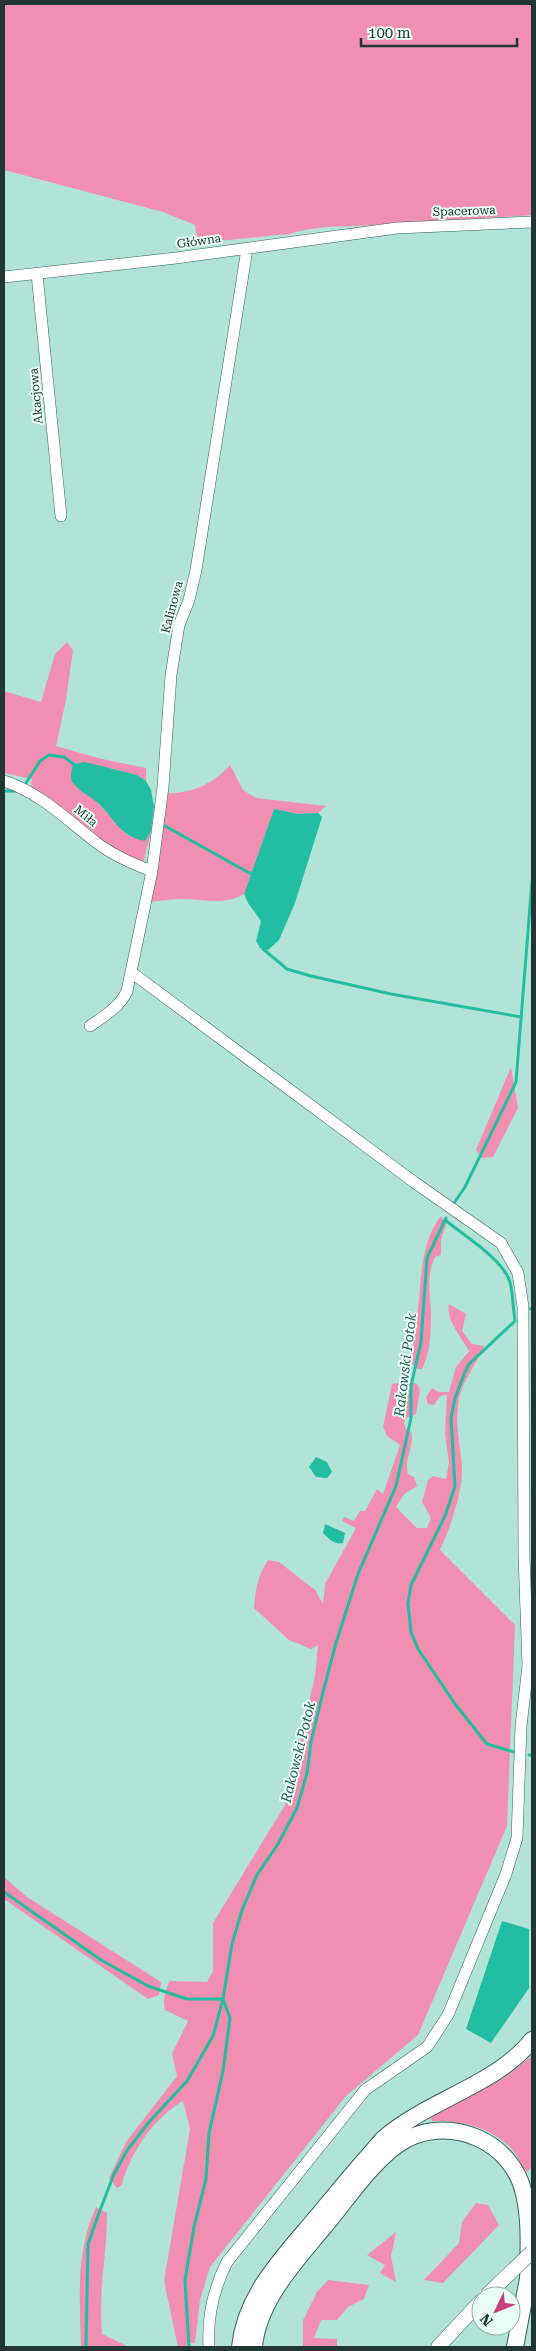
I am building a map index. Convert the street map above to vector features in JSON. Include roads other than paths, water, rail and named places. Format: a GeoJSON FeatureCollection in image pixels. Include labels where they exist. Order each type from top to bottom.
{"type":"FeatureCollection","features":[{"type":"Feature","properties":{"kind":"highway"},"geometry":{"type":"LineString","coordinates":[[240,2347],[246,2318],[265,2281],[286,2253],[383,2139],[399,2124],[518,2057],[532,2040]]}},
{"type":"Feature","properties":{"kind":"highway"},"geometry":{"type":"LineString","coordinates":[[254,2347],[258,2323],[267,2304],[280,2283],[310,2244],[373,2168],[389,2152],[407,2140],[426,2132],[447,2130],[469,2134],[489,2144],[504,2156],[516,2172],[524,2192],[527,2212],[528,2285]]}},
{"type":"Feature","properties":{"kind":"highway"},"geometry":{"type":"LineString","coordinates":[[515,2347],[528,2285],[532,2251]]}},
{"type":"Feature","properties":{"kind":"main road"},"geometry":{"type":"LineString","coordinates":[[496,2286],[532,2251]]}},
{"type":"Feature","properties":{"kind":"main road"},"geometry":{"type":"LineString","coordinates":[[438,2347],[471,2312]]}},
{"type":"Feature","properties":{"kind":"street","name":"Spacerowa"},"geometry":{"type":"LineString","coordinates":[[397,228],[532,222]]}},
{"type":"Feature","properties":{"kind":"street","name":"Główna"},"geometry":{"type":"LineString","coordinates":[[4,277],[247,249],[397,228]]}},
{"type":"Feature","properties":{"kind":"street","name":"Kalinowa"},"geometry":{"type":"LineString","coordinates":[[90,1026],[123,1000],[131,972],[152,871],[163,787],[171,675],[179,626],[189,600],[196,570],[247,249]]}},
{"type":"Feature","properties":{"kind":"street","name":"Akacjowa"},"geometry":{"type":"LineString","coordinates":[[37,274],[61,516]]}},
{"type":"Feature","properties":{"kind":"street","name":"Miła"},"geometry":{"type":"LineString","coordinates":[[4,782],[20,786],[36,795],[99,844],[128,862],[152,871]]}},
{"type":"Feature","properties":{"kind":"street"},"geometry":{"type":"LineString","coordinates":[[131,972],[414,1182],[501,1243],[518,1273],[523,1298],[524,1556],[528,1666],[521,1726],[518,1821],[514,1853],[448,2015],[437,2035],[414,2058],[365,2090],[227,2262],[216,2284],[209,2309],[210,2347]]}},
{"type":"Feature","properties":{"kind":"waterway","name":"Rakowski Potok"},"geometry":{"type":"LineString","coordinates":[[26,783],[40,761],[49,755],[64,757],[76,766]]}},
{"type":"Feature","properties":{"kind":"waterway","name":"Rakowski Potok"},"geometry":{"type":"LineString","coordinates":[[4,791],[18,791]]}},
{"type":"Feature","properties":{"kind":"waterway","name":"Rakowski Potok"},"geometry":{"type":"LineString","coordinates":[[165,826],[253,875]]}},
{"type":"Feature","properties":{"kind":"waterway","name":"Rakowski Potok"},"geometry":{"type":"LineString","coordinates":[[452,1206],[465,1187],[516,1082],[532,881]]}},
{"type":"Feature","properties":{"kind":"waterway","name":"Rakowski Potok"},"geometry":{"type":"LineString","coordinates":[[264,945],[263,949],[287,969],[311,976],[391,994],[521,1017]]}},
{"type":"Feature","properties":{"kind":"waterway","name":"Rakowski Potok"},"geometry":{"type":"LineString","coordinates":[[86,2347],[88,2244],[114,2174],[128,2149],[150,2121],[187,2081],[213,2036],[223,1999],[232,1944],[242,1910],[257,1875],[278,1844],[297,1808],[307,1773],[311,1742],[336,1643],[358,1574],[396,1486],[411,1418],[411,1386],[421,1342],[427,1258],[446,1218]]}},
{"type":"Feature","properties":{"kind":"waterway"},"geometry":{"type":"LineString","coordinates":[[445,1220],[491,1256],[506,1273],[511,1287],[515,1321],[469,1364],[455,1398],[451,1418],[455,1486],[445,1516],[411,1585],[408,1603],[411,1632],[418,1649],[455,1704],[487,1744],[514,1752]]}},
{"type":"Feature","properties":{"kind":"waterway"},"geometry":{"type":"LineString","coordinates":[[4,1892],[101,1960],[148,1986],[187,1999],[223,1999],[230,2018],[223,2071],[209,2133],[206,2179],[194,2227],[185,2280],[189,2347]]}}]}
